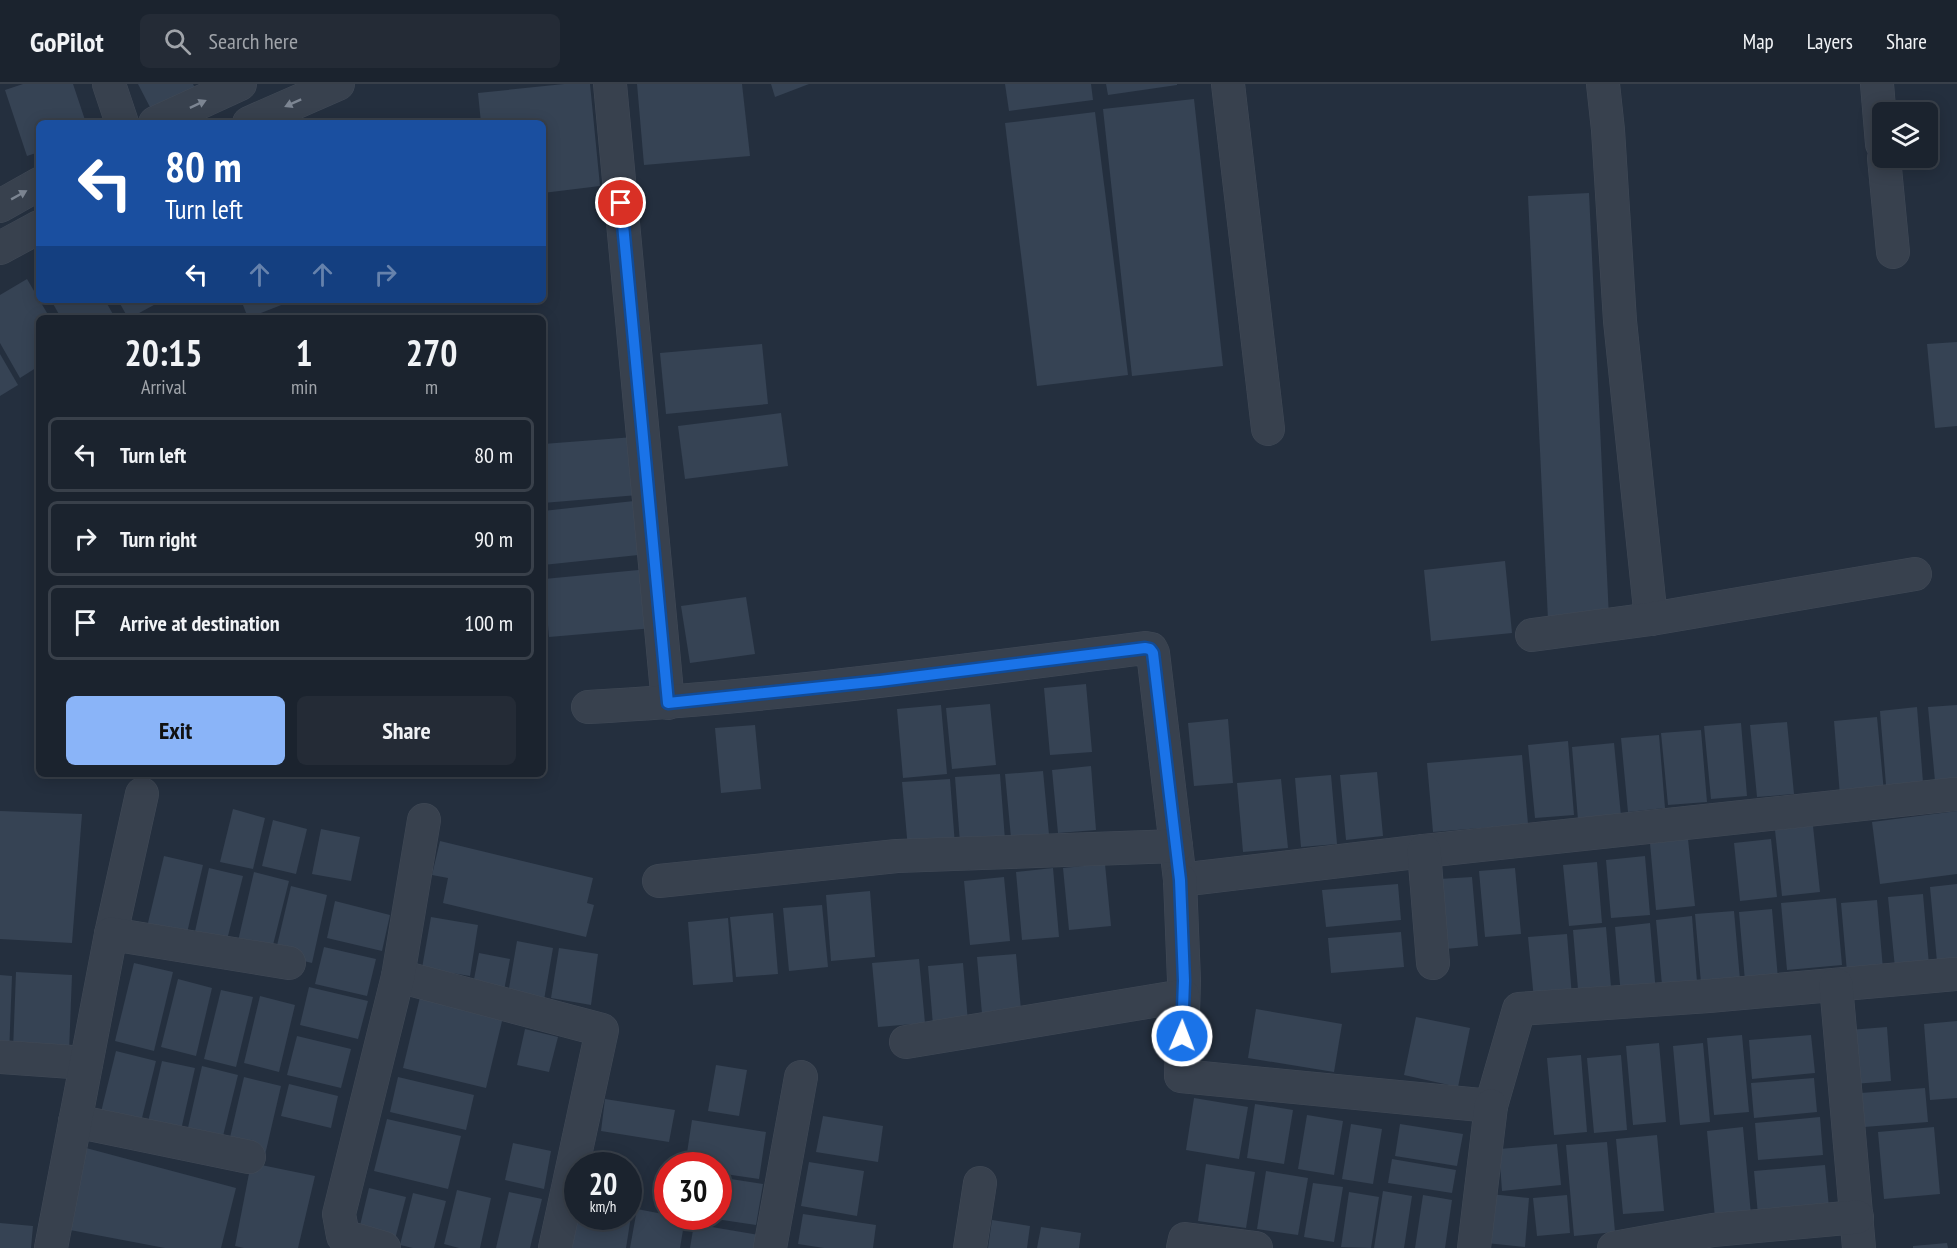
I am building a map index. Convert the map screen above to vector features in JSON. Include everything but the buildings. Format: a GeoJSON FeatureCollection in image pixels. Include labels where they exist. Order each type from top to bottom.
{"type":"FeatureCollection","features":[{"type":"Feature","properties":{"kind":"street"},"geometry":{"type":"LineString","coordinates":[[109,84],[121,120]]}},
{"type":"Feature","properties":{"kind":"street"},"geometry":{"type":"LineString","coordinates":[[162,120],[240,84]]}},
{"type":"Feature","properties":{"kind":"street"},"geometry":{"type":"LineString","coordinates":[[256,120],[338,84]]}},
{"type":"Feature","properties":{"kind":"street"},"geometry":{"type":"LineString","coordinates":[[610,84],[668,703]]}},
{"type":"Feature","properties":{"kind":"street"},"geometry":{"type":"LineString","coordinates":[[1228,84],[1268,429]]}},
{"type":"Feature","properties":{"kind":"street"},"geometry":{"type":"LineString","coordinates":[[1603,84],[1620,321],[1651,619]]}},
{"type":"Feature","properties":{"kind":"street"},"geometry":{"type":"LineString","coordinates":[[1877,84],[1878,102]]}},
{"type":"Feature","properties":{"kind":"street"},"geometry":{"type":"LineString","coordinates":[[1885,168],[1893,252]]}},
{"type":"Feature","properties":{"kind":"street"},"geometry":{"type":"LineString","coordinates":[[0,206],[36,186]]}},
{"type":"Feature","properties":{"kind":"street"},"geometry":{"type":"LineString","coordinates":[[0,248],[36,229]]}},
{"type":"Feature","properties":{"kind":"street"},"geometry":{"type":"LineString","coordinates":[[1532,635],[1651,619],[1915,574]]}},
{"type":"Feature","properties":{"kind":"street"},"geometry":{"type":"LineString","coordinates":[[588,707],[668,703],[1150,649],[1153,653],[1180,880],[1183,996],[1182,1076],[1491,1106]]}},
{"type":"Feature","properties":{"kind":"street"},"geometry":{"type":"LineString","coordinates":[[51,1248],[111,934],[142,794]]}},
{"type":"Feature","properties":{"kind":"street"},"geometry":{"type":"LineString","coordinates":[[1180,880],[1424,851],[1957,795]]}},
{"type":"Feature","properties":{"kind":"street"},"geometry":{"type":"LineString","coordinates":[[384,1248],[343,1236],[339,1214],[398,976],[424,820]]}},
{"type":"Feature","properties":{"kind":"street"},"geometry":{"type":"LineString","coordinates":[[659,881],[897,856],[1176,846]]}},
{"type":"Feature","properties":{"kind":"street"},"geometry":{"type":"LineString","coordinates":[[1424,851],[1433,963]]}},
{"type":"Feature","properties":{"kind":"street"},"geometry":{"type":"LineString","coordinates":[[111,934],[289,963]]}},
{"type":"Feature","properties":{"kind":"street"},"geometry":{"type":"LineString","coordinates":[[1473,1248],[1491,1106],[1519,1009],[1957,974]]}},
{"type":"Feature","properties":{"kind":"street"},"geometry":{"type":"LineString","coordinates":[[398,976],[602,1030],[555,1248]]}},
{"type":"Feature","properties":{"kind":"street"},"geometry":{"type":"LineString","coordinates":[[1614,1248],[1713,1230],[1858,1232],[1836,985]]}},
{"type":"Feature","properties":{"kind":"street"},"geometry":{"type":"LineString","coordinates":[[906,1042],[1183,996]]}},
{"type":"Feature","properties":{"kind":"street"},"geometry":{"type":"LineString","coordinates":[[0,1058],[86,1063]]}},
{"type":"Feature","properties":{"kind":"street"},"geometry":{"type":"LineString","coordinates":[[770,1248],[801,1077]]}},
{"type":"Feature","properties":{"kind":"street"},"geometry":{"type":"LineString","coordinates":[[75,1121],[249,1157]]}},
{"type":"Feature","properties":{"kind":"street"},"geometry":{"type":"LineString","coordinates":[[970,1248],[980,1183]]}},
{"type":"Feature","properties":{"kind":"street"},"geometry":{"type":"LineString","coordinates":[[1183,1248],[1185,1239],[1256,1248]]}},
{"type":"Feature","properties":{"kind":"route"},"geometry":{"type":"LineString","coordinates":[[621,203],[668,703],[1150,649],[1153,653],[1180,880],[1184,981],[1182,1036]]}}]}
